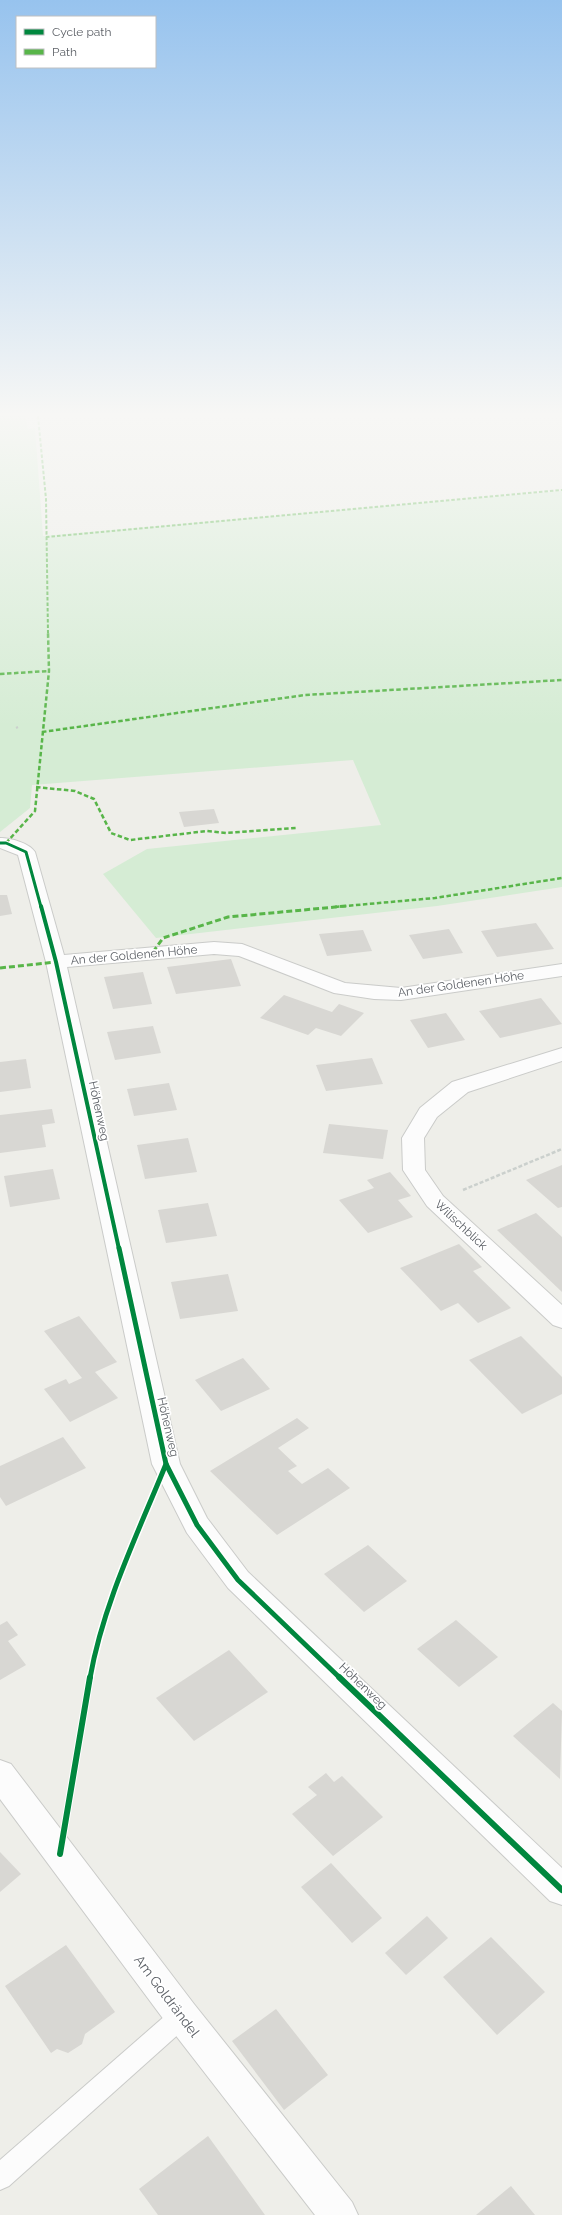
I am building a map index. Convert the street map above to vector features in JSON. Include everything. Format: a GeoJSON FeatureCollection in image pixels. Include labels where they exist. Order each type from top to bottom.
{"type":"FeatureCollection","features":[{"type":"Feature","properties":{"kind":"street","name":"Höhenweg"},"geometry":{"type":"LineString","coordinates":[[0,843],[6,843],[26,852],[56,962],[166,1464],[197,1525],[238,1580],[562,1890]]}},
{"type":"Feature","properties":{"kind":"street","name":"An der Goldenen Höhe"},"geometry":{"type":"LineString","coordinates":[[56,962],[214,948],[242,950],[341,989],[401,994],[562,971]]}},
{"type":"Feature","properties":{"kind":"street","name":"Wilischblick"},"geometry":{"type":"LineString","coordinates":[[562,1054],[460,1086],[428,1113],[413,1138],[414,1170],[435,1201],[562,1319]]}},
{"type":"Feature","properties":{"kind":"street","name":"Am Goldrändel"},"geometry":{"type":"LineString","coordinates":[[0,1774],[182,2016],[339,2215]]}},
{"type":"Feature","properties":{"kind":"lane"},"geometry":{"type":"LineString","coordinates":[[0,2177],[182,2016]]}},
{"type":"Feature","properties":{"kind":"path"},"geometry":{"type":"LineString","coordinates":[[435,1201],[562,1148]]}},
{"type":"Feature","properties":{"kind":"green space"},"geometry":{"type":"Polygon","coordinates":[[[0,519],[42,519],[43,536],[235,519],[562,519],[562,887],[437,906],[156,938],[103,874],[147,849],[381,825],[353,760],[32,785],[30,808],[0,832],[0,519]]]}},
{"type":"Feature","properties":{"kind":"building"},"geometry":{"type":"Polygon","coordinates":[[[214,809],[219,823],[184,827],[179,812],[214,809]]]}},
{"type":"Feature","properties":{"kind":"building"},"geometry":{"type":"Polygon","coordinates":[[[0,895],[7,895],[12,914],[0,916],[0,895]]]}},
{"type":"Feature","properties":{"kind":"building"},"geometry":{"type":"Polygon","coordinates":[[[536,923],[554,949],[497,957],[481,931],[536,923]]]}},
{"type":"Feature","properties":{"kind":"building"},"geometry":{"type":"Polygon","coordinates":[[[449,929],[463,953],[423,959],[409,935],[449,929]]]}},
{"type":"Feature","properties":{"kind":"building"},"geometry":{"type":"Polygon","coordinates":[[[363,930],[372,951],[327,956],[319,934],[363,930]]]}},
{"type":"Feature","properties":{"kind":"building"},"geometry":{"type":"Polygon","coordinates":[[[231,959],[241,986],[176,994],[167,967],[231,959]]]}},
{"type":"Feature","properties":{"kind":"building"},"geometry":{"type":"Polygon","coordinates":[[[143,972],[152,1004],[113,1009],[104,977],[143,972]]]}},
{"type":"Feature","properties":{"kind":"building"},"geometry":{"type":"Polygon","coordinates":[[[284,995],[332,1012],[339,1004],[364,1013],[341,1036],[316,1028],[308,1035],[260,1018],[284,995]]]}},
{"type":"Feature","properties":{"kind":"building"},"geometry":{"type":"Polygon","coordinates":[[[541,998],[562,1024],[500,1038],[479,1011],[541,998]]]}},
{"type":"Feature","properties":{"kind":"building"},"geometry":{"type":"Polygon","coordinates":[[[446,1013],[465,1040],[428,1048],[410,1020],[446,1013]]]}},
{"type":"Feature","properties":{"kind":"building"},"geometry":{"type":"Polygon","coordinates":[[[153,1026],[161,1053],[115,1060],[107,1032],[153,1026]]]}},
{"type":"Feature","properties":{"kind":"building"},"geometry":{"type":"Polygon","coordinates":[[[372,1058],[383,1084],[326,1091],[316,1065],[372,1058]]]}},
{"type":"Feature","properties":{"kind":"building"},"geometry":{"type":"Polygon","coordinates":[[[26,1059],[31,1088],[0,1092],[0,1062],[26,1059]]]}},
{"type":"Feature","properties":{"kind":"building"},"geometry":{"type":"Polygon","coordinates":[[[169,1083],[177,1110],[134,1116],[127,1089],[169,1083]]]}},
{"type":"Feature","properties":{"kind":"building"},"geometry":{"type":"Polygon","coordinates":[[[52,1109],[55,1123],[42,1125],[46,1147],[0,1153],[0,1115],[52,1109]]]}},
{"type":"Feature","properties":{"kind":"building"},"geometry":{"type":"Polygon","coordinates":[[[329,1124],[388,1130],[383,1159],[323,1153],[329,1124]]]}},
{"type":"Feature","properties":{"kind":"building"},"geometry":{"type":"Polygon","coordinates":[[[188,1138],[197,1172],[145,1179],[137,1145],[188,1138]]]}},
{"type":"Feature","properties":{"kind":"building"},"geometry":{"type":"Polygon","coordinates":[[[562,1165],[562,1207],[558,1208],[526,1180],[562,1165]]]}},
{"type":"Feature","properties":{"kind":"building"},"geometry":{"type":"Polygon","coordinates":[[[53,1169],[60,1199],[10,1207],[4,1176],[53,1169]]]}},
{"type":"Feature","properties":{"kind":"building"},"geometry":{"type":"Polygon","coordinates":[[[390,1172],[411,1196],[398,1200],[413,1217],[368,1233],[339,1200],[374,1188],[367,1180],[390,1172]]]}},
{"type":"Feature","properties":{"kind":"building"},"geometry":{"type":"Polygon","coordinates":[[[208,1203],[217,1236],[166,1243],[158,1210],[208,1203]]]}},
{"type":"Feature","properties":{"kind":"building"},"geometry":{"type":"Polygon","coordinates":[[[536,1213],[562,1237],[562,1292],[497,1230],[536,1213]]]}},
{"type":"Feature","properties":{"kind":"building"},"geometry":{"type":"Polygon","coordinates":[[[459,1244],[482,1267],[473,1271],[511,1308],[478,1323],[458,1303],[441,1311],[400,1268],[459,1244]]]}},
{"type":"Feature","properties":{"kind":"building"},"geometry":{"type":"Polygon","coordinates":[[[228,1274],[238,1311],[180,1319],[171,1282],[228,1274]]]}},
{"type":"Feature","properties":{"kind":"building"},"geometry":{"type":"Polygon","coordinates":[[[79,1316],[117,1362],[95,1372],[118,1398],[70,1422],[44,1389],[66,1379],[69,1384],[82,1378],[44,1331],[79,1316]]]}},
{"type":"Feature","properties":{"kind":"building"},"geometry":{"type":"Polygon","coordinates":[[[521,1336],[562,1377],[562,1394],[522,1414],[469,1360],[521,1336]]]}},
{"type":"Feature","properties":{"kind":"building"},"geometry":{"type":"Polygon","coordinates":[[[243,1358],[270,1389],[221,1411],[195,1380],[243,1358]]]}},
{"type":"Feature","properties":{"kind":"building"},"geometry":{"type":"Polygon","coordinates":[[[297,1418],[309,1428],[278,1448],[297,1466],[288,1471],[302,1484],[328,1468],[350,1488],[277,1535],[210,1471],[297,1418]]]}},
{"type":"Feature","properties":{"kind":"building"},"geometry":{"type":"Polygon","coordinates":[[[63,1437],[86,1468],[6,1506],[0,1497],[0,1466],[63,1437]]]}},
{"type":"Feature","properties":{"kind":"building"},"geometry":{"type":"Polygon","coordinates":[[[368,1545],[407,1581],[364,1612],[324,1574],[368,1545]]]}},
{"type":"Feature","properties":{"kind":"building"},"geometry":{"type":"Polygon","coordinates":[[[456,1620],[498,1657],[459,1687],[417,1649],[456,1620]]]}},
{"type":"Feature","properties":{"kind":"building"},"geometry":{"type":"Polygon","coordinates":[[[7,1621],[18,1635],[8,1641],[26,1665],[0,1680],[0,1625],[7,1621]]]}},
{"type":"Feature","properties":{"kind":"building"},"geometry":{"type":"Polygon","coordinates":[[[229,1650],[268,1692],[194,1741],[156,1698],[229,1650]]]}},
{"type":"Feature","properties":{"kind":"building"},"geometry":{"type":"Polygon","coordinates":[[[553,1703],[562,1711],[560,1779],[513,1736],[553,1703]]]}},
{"type":"Feature","properties":{"kind":"building"},"geometry":{"type":"Polygon","coordinates":[[[326,1773],[334,1782],[342,1776],[383,1817],[333,1856],[292,1814],[317,1795],[308,1787],[326,1773]]]}},
{"type":"Feature","properties":{"kind":"building"},"geometry":{"type":"Polygon","coordinates":[[[0,1852],[21,1874],[0,1892],[0,1852]]]}},
{"type":"Feature","properties":{"kind":"building"},"geometry":{"type":"Polygon","coordinates":[[[331,1863],[382,1918],[352,1943],[301,1887],[331,1863]]]}},
{"type":"Feature","properties":{"kind":"building"},"geometry":{"type":"Polygon","coordinates":[[[427,1916],[448,1938],[406,1975],[385,1953],[427,1916]]]}},
{"type":"Feature","properties":{"kind":"building"},"geometry":{"type":"Polygon","coordinates":[[[491,1937],[545,1992],[497,2035],[443,1977],[491,1937]]]}},
{"type":"Feature","properties":{"kind":"building"},"geometry":{"type":"Polygon","coordinates":[[[66,1945],[115,2012],[85,2034],[82,2044],[68,2053],[57,2049],[51,2053],[5,1986],[66,1945]]]}},
{"type":"Feature","properties":{"kind":"building"},"geometry":{"type":"Polygon","coordinates":[[[276,2009],[328,2075],[284,2110],[232,2041],[276,2009]]]}},
{"type":"Feature","properties":{"kind":"building"},"geometry":{"type":"Polygon","coordinates":[[[208,2136],[265,2215],[158,2215],[139,2189],[208,2136]]]}},
{"type":"Feature","properties":{"kind":"building"},"geometry":{"type":"Polygon","coordinates":[[[511,2186],[535,2215],[476,2215],[511,2186]]]}},
{"type":"Feature","properties":{"kind":"marked path"},"geometry":{"type":"LineString","coordinates":[[6,843],[35,811],[37,776],[49,671],[46,519]]}},
{"type":"Feature","properties":{"kind":"marked path"},"geometry":{"type":"LineString","coordinates":[[46,537],[240,519]]}},
{"type":"Feature","properties":{"kind":"marked path"},"geometry":{"type":"LineString","coordinates":[[0,674],[49,671]]}},
{"type":"Feature","properties":{"kind":"marked path"},"geometry":{"type":"LineString","coordinates":[[42,732],[305,695],[562,680]]}},
{"type":"Feature","properties":{"kind":"marked path"},"geometry":{"type":"LineString","coordinates":[[36,787],[75,791],[94,799],[111,833],[130,840],[207,831],[226,833],[296,828]]}},
{"type":"Feature","properties":{"kind":"marked path"},"geometry":{"type":"LineString","coordinates":[[153,952],[163,938],[228,917],[435,898],[562,878]]}},
{"type":"Feature","properties":{"kind":"marked path"},"geometry":{"type":"LineString","coordinates":[[0,968],[56,962]]}},
{"type":"Feature","properties":{"kind":"cycle path"},"geometry":{"type":"LineString","coordinates":[[0,843],[6,843],[26,852],[56,962],[166,1464],[197,1525],[238,1580],[562,1890]]}},
{"type":"Feature","properties":{"kind":"cycle path"},"geometry":{"type":"LineString","coordinates":[[60,1854],[93,1660],[112,1597],[166,1464]]}}]}
